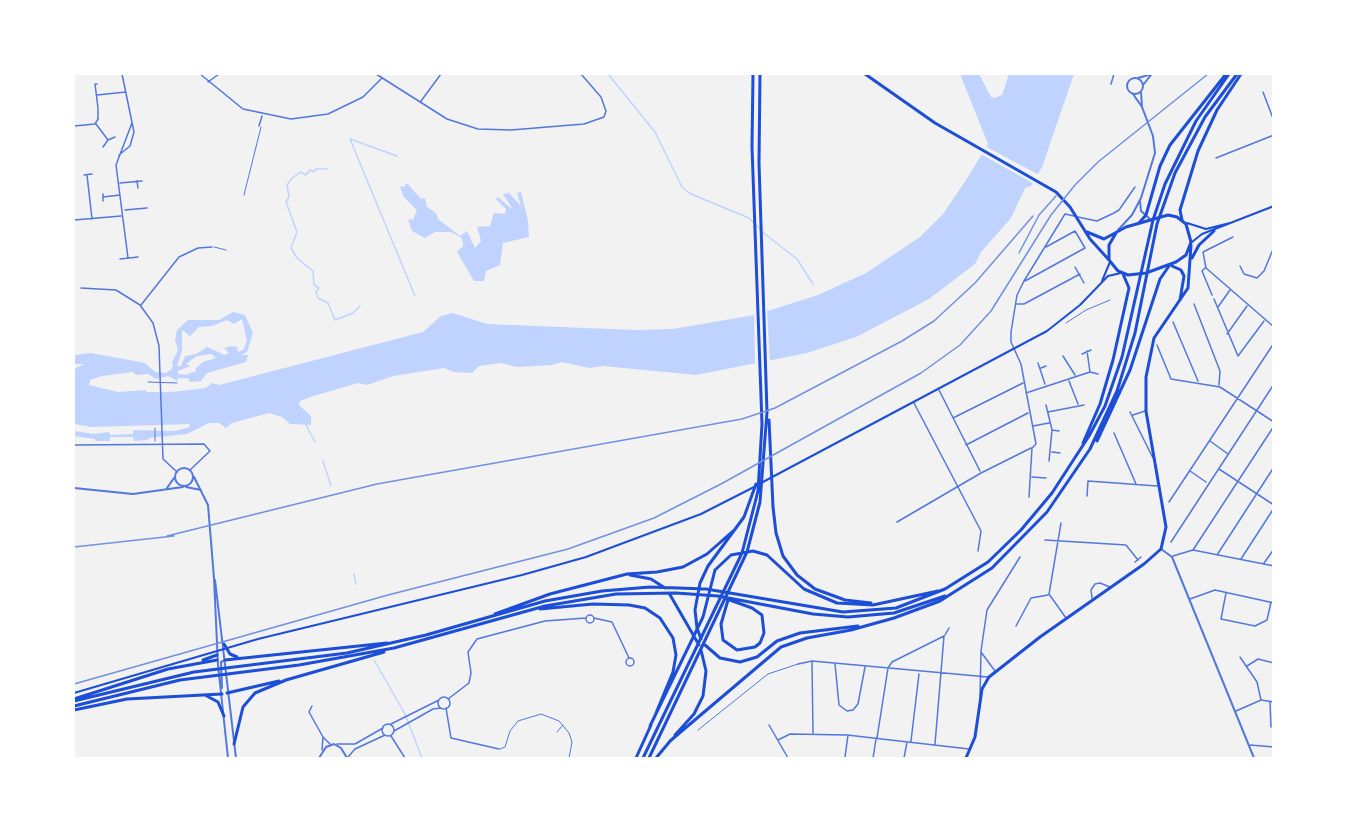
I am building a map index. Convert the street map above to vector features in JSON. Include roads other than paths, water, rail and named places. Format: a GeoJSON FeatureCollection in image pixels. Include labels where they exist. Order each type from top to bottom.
{"type":"FeatureCollection","features":[{"type":"Feature","properties":{"kind":"main road"},"geometry":{"type":"LineString","coordinates":[[643,759],[720,612],[753,517],[762,424],[752,155],[753,74]]}},
{"type":"Feature","properties":{"kind":"main road"},"geometry":{"type":"LineString","coordinates":[[760,74],[759,153],[767,412],[776,533],[783,556],[806,583],[845,600],[885,603]]}},
{"type":"Feature","properties":{"kind":"main road"},"geometry":{"type":"LineString","coordinates":[[866,74],[905,103],[1036,180],[1066,201],[1083,228],[1122,274],[1129,288],[1113,360],[1100,404],[1079,454]]}},
{"type":"Feature","properties":{"kind":"main road"},"geometry":{"type":"LineString","coordinates":[[1083,228],[1100,238],[1116,233],[1146,217],[1160,166],[1170,145],[1227,74]]}},
{"type":"Feature","properties":{"kind":"main road"},"geometry":{"type":"LineString","coordinates":[[74,700],[194,672],[347,653],[562,597],[633,588],[713,590],[843,612],[896,608],[945,589],[988,562],[1014,538],[1052,493],[1079,454],[1110,392],[1125,347],[1153,220],[1170,172],[1196,121],[1227,74]]}},
{"type":"Feature","properties":{"kind":"main road"},"geometry":{"type":"LineString","coordinates":[[1090,449],[1122,377],[1157,224],[1175,173],[1201,124],[1239,74]]}},
{"type":"Feature","properties":{"kind":"main road"},"geometry":{"type":"LineString","coordinates":[[966,759],[978,722],[980,697],[989,677],[1161,549],[1166,527],[1146,411],[1146,377],[1150,347],[1161,325],[1188,288],[1191,263],[1190,230],[1183,221],[1180,210],[1198,151],[1217,110],[1239,74]]}},
{"type":"Feature","properties":{"kind":"main road"},"geometry":{"type":"LineString","coordinates":[[74,693],[258,639],[522,575],[652,534],[702,514],[1032,339],[1068,316],[1110,275],[1136,276],[1170,265],[1182,258],[1198,236],[1274,206]]}},
{"type":"Feature","properties":{"kind":"main road"},"geometry":{"type":"LineString","coordinates":[[1139,222],[1168,215],[1206,229],[1234,222]]}},
{"type":"Feature","properties":{"kind":"main road"},"geometry":{"type":"LineString","coordinates":[[1191,263],[1199,245],[1214,231]]}},
{"type":"Feature","properties":{"kind":"main road"},"geometry":{"type":"LineString","coordinates":[[1101,283],[1110,261],[1108,245],[1116,233]]}},
{"type":"Feature","properties":{"kind":"main road"},"geometry":{"type":"LineString","coordinates":[[1170,265],[1181,270],[1184,276],[1179,303]]}},
{"type":"Feature","properties":{"kind":"main road"},"geometry":{"type":"LineString","coordinates":[[670,741],[781,647],[807,638],[871,625],[917,610],[954,593],[992,568],[1031,532],[1066,488],[1098,438],[1130,370],[1160,279],[1170,265]]}},
{"type":"Feature","properties":{"kind":"main road"},"geometry":{"type":"LineString","coordinates":[[649,759],[747,552],[759,509],[764,473],[767,412]]}},
{"type":"Feature","properties":{"kind":"main road"},"geometry":{"type":"LineString","coordinates":[[758,482],[735,531],[708,566],[696,600],[699,635],[707,648],[720,658],[733,662],[745,661],[757,657],[777,641],[800,633],[871,625]]}},
{"type":"Feature","properties":{"kind":"main road"},"geometry":{"type":"LineString","coordinates":[[488,618],[550,594],[613,577],[689,564],[735,531]]}},
{"type":"Feature","properties":{"kind":"main road"},"geometry":{"type":"LineString","coordinates":[[650,726],[690,648],[705,607],[711,578],[725,559],[738,552],[753,551],[767,555],[795,582],[826,600],[855,605],[885,603],[945,589]]}},
{"type":"Feature","properties":{"kind":"main road"},"geometry":{"type":"LineString","coordinates":[[613,577],[633,575],[651,579],[667,591],[704,656],[707,676],[703,696],[697,709],[656,759]]}},
{"type":"Feature","properties":{"kind":"main road"},"geometry":{"type":"LineString","coordinates":[[227,693],[286,680],[522,612],[562,602],[616,594],[676,593],[718,596],[813,614],[848,617],[905,610],[954,593]]}},
{"type":"Feature","properties":{"kind":"main road"},"geometry":{"type":"LineString","coordinates":[[718,596],[753,608],[762,615],[765,627],[760,643],[743,651],[727,645],[721,634],[720,612]]}},
{"type":"Feature","properties":{"kind":"main road"},"geometry":{"type":"LineString","coordinates":[[522,612],[576,605],[623,604],[645,608],[660,618],[673,638],[676,661],[636,759]]}},
{"type":"Feature","properties":{"kind":"main road"},"geometry":{"type":"LineString","coordinates":[[222,663],[238,658],[396,642]]}},
{"type":"Feature","properties":{"kind":"main road"},"geometry":{"type":"LineString","coordinates":[[224,644],[226,652],[238,658]]}},
{"type":"Feature","properties":{"kind":"main road"},"geometry":{"type":"LineString","coordinates":[[74,708],[180,680],[299,665],[394,648]]}},
{"type":"Feature","properties":{"kind":"main road"},"geometry":{"type":"LineString","coordinates":[[74,700],[112,685],[195,663],[217,654]]}},
{"type":"Feature","properties":{"kind":"main road"},"geometry":{"type":"LineString","coordinates":[[195,663],[218,660]]}},
{"type":"Feature","properties":{"kind":"main road"},"geometry":{"type":"LineString","coordinates":[[234,744],[243,707],[250,697],[286,680]]}},
{"type":"Feature","properties":{"kind":"main road"},"geometry":{"type":"LineString","coordinates":[[74,708],[127,699],[221,692]]}},
{"type":"Feature","properties":{"kind":"main road"},"geometry":{"type":"LineString","coordinates":[[203,695],[218,702],[224,716]]}},
{"type":"Feature","properties":{"kind":"street"},"geometry":{"type":"LineString","coordinates":[[119,155],[132,143],[134,132],[122,74]]}},
{"type":"Feature","properties":{"kind":"street"},"geometry":{"type":"LineString","coordinates":[[200,74],[243,109],[262,115],[291,119],[328,114],[365,96],[382,78]]}},
{"type":"Feature","properties":{"kind":"street"},"geometry":{"type":"LineString","coordinates":[[208,82],[219,74]]}},
{"type":"Feature","properties":{"kind":"street"},"geometry":{"type":"LineString","coordinates":[[376,74],[458,123],[495,130],[584,124],[601,119],[606,114],[605,106],[596,88],[581,74]]}},
{"type":"Feature","properties":{"kind":"street"},"geometry":{"type":"LineString","coordinates":[[421,102],[441,74]]}},
{"type":"Feature","properties":{"kind":"street"},"geometry":{"type":"LineString","coordinates":[[1111,84],[1114,74]]}},
{"type":"Feature","properties":{"kind":"street"},"geometry":{"type":"LineString","coordinates":[[1116,233],[1132,215],[1141,198],[1153,164],[1153,136],[1142,107],[1127,86],[1130,80],[1153,74]]}},
{"type":"Feature","properties":{"kind":"street"},"geometry":{"type":"LineString","coordinates":[[1142,107],[1143,86],[1153,74]]}},
{"type":"Feature","properties":{"kind":"street"},"geometry":{"type":"LineString","coordinates":[[1136,79],[1143,86]]}},
{"type":"Feature","properties":{"kind":"street"},"geometry":{"type":"LineString","coordinates":[[95,124],[98,119],[98,95],[95,84],[98,84]]}},
{"type":"Feature","properties":{"kind":"street"},"geometry":{"type":"LineString","coordinates":[[1133,94],[1142,91]]}},
{"type":"Feature","properties":{"kind":"street"},"geometry":{"type":"LineString","coordinates":[[98,95],[127,92]]}},
{"type":"Feature","properties":{"kind":"street"},"geometry":{"type":"LineString","coordinates":[[1263,92],[1274,121]]}},
{"type":"Feature","properties":{"kind":"street"},"geometry":{"type":"LineString","coordinates":[[260,127],[262,115]]}},
{"type":"Feature","properties":{"kind":"street"},"geometry":{"type":"LineString","coordinates":[[128,258],[122,215],[124,210],[116,165],[132,123]]}},
{"type":"Feature","properties":{"kind":"street"},"geometry":{"type":"LineString","coordinates":[[74,126],[95,124]]}},
{"type":"Feature","properties":{"kind":"street"},"geometry":{"type":"LineString","coordinates":[[95,124],[108,140]]}},
{"type":"Feature","properties":{"kind":"street"},"geometry":{"type":"LineString","coordinates":[[1216,158],[1274,135]]}},
{"type":"Feature","properties":{"kind":"street"},"geometry":{"type":"LineString","coordinates":[[103,147],[108,140],[115,137]]}},
{"type":"Feature","properties":{"kind":"street"},"geometry":{"type":"LineString","coordinates":[[84,175],[92,174]]}},
{"type":"Feature","properties":{"kind":"street"},"geometry":{"type":"LineString","coordinates":[[87,175],[92,220]]}},
{"type":"Feature","properties":{"kind":"street"},"geometry":{"type":"LineString","coordinates":[[137,181],[138,188]]}},
{"type":"Feature","properties":{"kind":"street"},"geometry":{"type":"LineString","coordinates":[[118,183],[142,181]]}},
{"type":"Feature","properties":{"kind":"street"},"geometry":{"type":"LineString","coordinates":[[897,522],[957,486],[1036,444],[1021,364],[1011,342],[1016,304],[1024,281],[1065,214],[1097,221],[1119,210],[1134,187]]}},
{"type":"Feature","properties":{"kind":"street"},"geometry":{"type":"LineString","coordinates":[[103,201],[103,196],[120,195]]}},
{"type":"Feature","properties":{"kind":"street"},"geometry":{"type":"LineString","coordinates":[[1141,198],[1140,210],[1150,219]]}},
{"type":"Feature","properties":{"kind":"street"},"geometry":{"type":"LineString","coordinates":[[141,208],[142,215]]}},
{"type":"Feature","properties":{"kind":"street"},"geometry":{"type":"LineString","coordinates":[[124,210],[147,208]]}},
{"type":"Feature","properties":{"kind":"street"},"geometry":{"type":"LineString","coordinates":[[74,220],[92,220],[122,215]]}},
{"type":"Feature","properties":{"kind":"street"},"geometry":{"type":"LineString","coordinates":[[1024,281],[1085,248],[1075,231],[1045,248]]}},
{"type":"Feature","properties":{"kind":"street"},"geometry":{"type":"LineString","coordinates":[[1232,243],[1231,238],[1203,252],[1206,268],[1274,327]]}},
{"type":"Feature","properties":{"kind":"street"},"geometry":{"type":"LineString","coordinates":[[140,306],[179,257],[198,248],[212,247]]}},
{"type":"Feature","properties":{"kind":"street"},"geometry":{"type":"LineString","coordinates":[[1239,266],[1244,274],[1257,278],[1264,271],[1274,247]]}},
{"type":"Feature","properties":{"kind":"street"},"geometry":{"type":"LineString","coordinates":[[120,259],[138,257]]}},
{"type":"Feature","properties":{"kind":"street"},"geometry":{"type":"LineString","coordinates":[[1075,267],[1084,283]]}},
{"type":"Feature","properties":{"kind":"street"},"geometry":{"type":"LineString","coordinates":[[1206,268],[1202,271],[1236,355],[1264,320]]}},
{"type":"Feature","properties":{"kind":"street"},"geometry":{"type":"LineString","coordinates":[[1016,304],[1024,304],[1080,274]]}},
{"type":"Feature","properties":{"kind":"street"},"geometry":{"type":"LineString","coordinates":[[81,288],[116,290],[140,306],[155,328],[160,361],[163,454],[165,463],[177,472]]}},
{"type":"Feature","properties":{"kind":"street"},"geometry":{"type":"LineString","coordinates":[[1217,308],[1230,290]]}},
{"type":"Feature","properties":{"kind":"street"},"geometry":{"type":"LineString","coordinates":[[1194,304],[1220,371],[1219,386]]}},
{"type":"Feature","properties":{"kind":"street"},"geometry":{"type":"LineString","coordinates":[[1227,334],[1247,305]]}},
{"type":"Feature","properties":{"kind":"street"},"geometry":{"type":"LineString","coordinates":[[1173,322],[1199,382]]}},
{"type":"Feature","properties":{"kind":"street"},"geometry":{"type":"LineString","coordinates":[[1169,502],[1274,344]]}},
{"type":"Feature","properties":{"kind":"street"},"geometry":{"type":"LineString","coordinates":[[1157,345],[1172,379],[1219,386],[1274,422]]}},
{"type":"Feature","properties":{"kind":"street"},"geometry":{"type":"LineString","coordinates":[[1082,354],[1091,350]]}},
{"type":"Feature","properties":{"kind":"street"},"geometry":{"type":"LineString","coordinates":[[1087,351],[1090,372]]}},
{"type":"Feature","properties":{"kind":"street"},"geometry":{"type":"LineString","coordinates":[[1064,356],[1076,377]]}},
{"type":"Feature","properties":{"kind":"street"},"geometry":{"type":"LineString","coordinates":[[1067,362],[1071,358]]}},
{"type":"Feature","properties":{"kind":"street"},"geometry":{"type":"LineString","coordinates":[[1038,363],[1046,386]]}},
{"type":"Feature","properties":{"kind":"street"},"geometry":{"type":"LineString","coordinates":[[1040,368],[1046,366]]}},
{"type":"Feature","properties":{"kind":"street"},"geometry":{"type":"LineString","coordinates":[[1026,393],[1090,372],[1098,374]]}},
{"type":"Feature","properties":{"kind":"street"},"geometry":{"type":"LineString","coordinates":[[1068,380],[1078,405]]}},
{"type":"Feature","properties":{"kind":"street"},"geometry":{"type":"LineString","coordinates":[[953,418],[1024,383]]}},
{"type":"Feature","properties":{"kind":"street"},"geometry":{"type":"LineString","coordinates":[[1171,542],[1274,384]]}},
{"type":"Feature","properties":{"kind":"street"},"geometry":{"type":"LineString","coordinates":[[938,389],[981,473]]}},
{"type":"Feature","properties":{"kind":"street"},"geometry":{"type":"LineString","coordinates":[[914,402],[981,531],[978,551]]}},
{"type":"Feature","properties":{"kind":"street"},"geometry":{"type":"LineString","coordinates":[[1046,405],[1052,430],[1049,461]]}},
{"type":"Feature","properties":{"kind":"street"},"geometry":{"type":"LineString","coordinates":[[1048,413],[1084,405]]}},
{"type":"Feature","properties":{"kind":"street"},"geometry":{"type":"LineString","coordinates":[[1146,411],[1131,414],[1154,459]]}},
{"type":"Feature","properties":{"kind":"street"},"geometry":{"type":"LineString","coordinates":[[966,445],[1029,412]]}},
{"type":"Feature","properties":{"kind":"street"},"geometry":{"type":"LineString","coordinates":[[1033,426],[1050,423]]}},
{"type":"Feature","properties":{"kind":"street"},"geometry":{"type":"LineString","coordinates":[[1193,550],[1274,426]]}},
{"type":"Feature","properties":{"kind":"street"},"geometry":{"type":"LineString","coordinates":[[1052,430],[1059,431]]}},
{"type":"Feature","properties":{"kind":"street"},"geometry":{"type":"LineString","coordinates":[[1114,433],[1113,438],[1136,484]]}},
{"type":"Feature","properties":{"kind":"street"},"geometry":{"type":"LineString","coordinates":[[1209,441],[1228,454]]}},
{"type":"Feature","properties":{"kind":"street"},"geometry":{"type":"LineString","coordinates":[[74,445],[197,442],[204,444],[210,451],[190,470]]}},
{"type":"Feature","properties":{"kind":"street"},"geometry":{"type":"LineString","coordinates":[[1029,497],[1032,447]]}},
{"type":"Feature","properties":{"kind":"street"},"geometry":{"type":"LineString","coordinates":[[1050,452],[1060,453]]}},
{"type":"Feature","properties":{"kind":"street"},"geometry":{"type":"LineString","coordinates":[[1217,555],[1274,467]]}},
{"type":"Feature","properties":{"kind":"street"},"geometry":{"type":"LineString","coordinates":[[168,488],[177,472],[183,468],[190,470],[208,509],[217,654],[218,660],[222,663]]}},
{"type":"Feature","properties":{"kind":"street"},"geometry":{"type":"LineString","coordinates":[[1218,469],[1274,507],[1240,560]]}},
{"type":"Feature","properties":{"kind":"street"},"geometry":{"type":"LineString","coordinates":[[1190,471],[1208,483]]}},
{"type":"Feature","properties":{"kind":"street"},"geometry":{"type":"LineString","coordinates":[[175,476],[178,485],[201,490]]}},
{"type":"Feature","properties":{"kind":"street"},"geometry":{"type":"LineString","coordinates":[[74,488],[133,494],[184,487],[194,477]]}},
{"type":"Feature","properties":{"kind":"street"},"geometry":{"type":"LineString","coordinates":[[1031,477],[1046,478]]}},
{"type":"Feature","properties":{"kind":"street"},"geometry":{"type":"LineString","coordinates":[[1087,496],[1088,481],[1159,486]]}},
{"type":"Feature","properties":{"kind":"street"},"geometry":{"type":"LineString","coordinates":[[1061,524],[1049,594],[1066,619]]}},
{"type":"Feature","properties":{"kind":"street"},"geometry":{"type":"LineString","coordinates":[[1045,540],[1128,546],[1138,560]]}},
{"type":"Feature","properties":{"kind":"street"},"geometry":{"type":"LineString","coordinates":[[1161,549],[1172,556],[1254,759]]}},
{"type":"Feature","properties":{"kind":"street"},"geometry":{"type":"LineString","coordinates":[[1264,564],[1274,549]]}},
{"type":"Feature","properties":{"kind":"street"},"geometry":{"type":"LineString","coordinates":[[1172,556],[1193,550],[1274,566]]}},
{"type":"Feature","properties":{"kind":"street"},"geometry":{"type":"LineString","coordinates":[[980,697],[981,651],[987,610],[1020,557]]}},
{"type":"Feature","properties":{"kind":"street"},"geometry":{"type":"LineString","coordinates":[[1135,562],[1141,557]]}},
{"type":"Feature","properties":{"kind":"street"},"geometry":{"type":"LineString","coordinates":[[214,578],[224,644]]}},
{"type":"Feature","properties":{"kind":"street"},"geometry":{"type":"LineString","coordinates":[[1093,600],[1091,590],[1095,584],[1100,583],[1110,587]]}},
{"type":"Feature","properties":{"kind":"street"},"geometry":{"type":"LineString","coordinates":[[1189,599],[1215,590],[1272,602],[1267,620],[1255,626],[1221,619],[1226,593]]}},
{"type":"Feature","properties":{"kind":"street"},"geometry":{"type":"LineString","coordinates":[[1016,626],[1031,598],[1049,594]]}},
{"type":"Feature","properties":{"kind":"street"},"geometry":{"type":"LineString","coordinates":[[321,756],[332,744],[355,744],[385,725],[397,723],[444,697],[448,699],[464,688],[470,681],[468,651],[477,639],[545,621],[586,618],[590,615],[612,622],[630,658]]}},
{"type":"Feature","properties":{"kind":"street"},"geometry":{"type":"LineString","coordinates":[[586,618],[589,623],[594,618]]}},
{"type":"Feature","properties":{"kind":"street"},"geometry":{"type":"LineString","coordinates":[[1019,621],[1024,623]]}},
{"type":"Feature","properties":{"kind":"street"},"geometry":{"type":"LineString","coordinates":[[935,744],[943,675],[944,636],[949,628]]}},
{"type":"Feature","properties":{"kind":"street"},"geometry":{"type":"LineString","coordinates":[[873,759],[888,668],[892,662],[944,636]]}},
{"type":"Feature","properties":{"kind":"street"},"geometry":{"type":"LineString","coordinates":[[981,651],[995,671]]}},
{"type":"Feature","properties":{"kind":"street"},"geometry":{"type":"LineString","coordinates":[[226,652],[222,663],[221,692],[227,759]]}},
{"type":"Feature","properties":{"kind":"street"},"geometry":{"type":"LineString","coordinates":[[1240,657],[1257,682],[1261,699]]}},
{"type":"Feature","properties":{"kind":"street"},"geometry":{"type":"LineString","coordinates":[[1246,666],[1258,659],[1274,663]]}},
{"type":"Feature","properties":{"kind":"street"},"geometry":{"type":"LineString","coordinates":[[218,660],[222,663]]}},
{"type":"Feature","properties":{"kind":"street"},"geometry":{"type":"LineString","coordinates":[[798,664],[812,661],[943,675],[989,677]]}},
{"type":"Feature","properties":{"kind":"street"},"geometry":{"type":"LineString","coordinates":[[812,661],[813,734]]}},
{"type":"Feature","properties":{"kind":"street"},"geometry":{"type":"LineString","coordinates":[[222,663],[236,759]]}},
{"type":"Feature","properties":{"kind":"street"},"geometry":{"type":"LineString","coordinates":[[835,664],[839,705],[847,711],[853,710],[858,704],[865,666]]}},
{"type":"Feature","properties":{"kind":"street"},"geometry":{"type":"LineString","coordinates":[[911,741],[919,672]]}},
{"type":"Feature","properties":{"kind":"street"},"geometry":{"type":"LineString","coordinates":[[221,692],[227,693]]}},
{"type":"Feature","properties":{"kind":"street"},"geometry":{"type":"LineString","coordinates":[[391,735],[394,730],[417,717],[446,708],[450,705],[448,699]]}},
{"type":"Feature","properties":{"kind":"street"},"geometry":{"type":"LineString","coordinates":[[1236,711],[1261,699],[1272,701],[1268,711],[1273,720],[1271,727]]}},
{"type":"Feature","properties":{"kind":"street"},"geometry":{"type":"LineString","coordinates":[[439,700],[441,708]]}},
{"type":"Feature","properties":{"kind":"street"},"geometry":{"type":"LineString","coordinates":[[312,706],[309,712],[322,737],[341,747],[347,759],[355,749],[385,735],[391,735]]}},
{"type":"Feature","properties":{"kind":"street"},"geometry":{"type":"LineString","coordinates":[[446,708],[451,738],[499,749]]}},
{"type":"Feature","properties":{"kind":"street"},"geometry":{"type":"LineString","coordinates":[[391,724],[394,730]]}},
{"type":"Feature","properties":{"kind":"street"},"geometry":{"type":"LineString","coordinates":[[769,724],[788,759]]}},
{"type":"Feature","properties":{"kind":"street"},"geometry":{"type":"LineString","coordinates":[[383,728],[385,735]]}},
{"type":"Feature","properties":{"kind":"street"},"geometry":{"type":"LineString","coordinates":[[778,740],[790,734],[848,735],[971,749]]}},
{"type":"Feature","properties":{"kind":"street"},"geometry":{"type":"LineString","coordinates":[[391,735],[405,759]]}},
{"type":"Feature","properties":{"kind":"street"},"geometry":{"type":"LineString","coordinates":[[845,757],[848,735]]}},
{"type":"Feature","properties":{"kind":"street"},"geometry":{"type":"LineString","coordinates":[[321,756],[322,737]]}},
{"type":"Feature","properties":{"kind":"street"},"geometry":{"type":"LineString","coordinates":[[904,759],[907,741]]}},
{"type":"Feature","properties":{"kind":"street"},"geometry":{"type":"LineString","coordinates":[[1250,745],[1274,747]]}},
{"type":"Feature","properties":{"kind":"lane"},"geometry":{"type":"LineString","coordinates":[[244,195],[260,127]]}},
{"type":"Feature","properties":{"kind":"lane"},"geometry":{"type":"LineString","coordinates":[[212,247],[226,250]]}},
{"type":"Feature","properties":{"kind":"lane"},"geometry":{"type":"LineString","coordinates":[[1066,323],[1086,310],[1110,300]]}},
{"type":"Feature","properties":{"kind":"lane"},"geometry":{"type":"LineString","coordinates":[[148,382],[177,383]]}},
{"type":"Feature","properties":{"kind":"lane"},"geometry":{"type":"LineString","coordinates":[[154,441],[155,428]]}},
{"type":"Feature","properties":{"kind":"lane"},"geometry":{"type":"LineString","coordinates":[[698,730],[768,674],[798,664]]}},
{"type":"Feature","properties":{"kind":"lane"},"geometry":{"type":"LineString","coordinates":[[499,749],[505,747],[515,724],[525,717],[547,715],[563,725],[572,739],[569,759]]}},
{"type":"Feature","properties":{"kind":"lane"},"geometry":{"type":"LineString","coordinates":[[556,732],[563,725]]}},
{"type":"Feature","properties":{"kind":"water"},"geometry":{"type":"Polygon","coordinates":[[[960,74],[979,74],[991,97],[995,98],[1002,95],[1009,74],[1074,74],[1042,167],[1031,186],[1025,188],[1011,218],[981,252],[975,264],[929,299],[856,337],[807,353],[696,375],[603,366],[590,368],[561,362],[552,365],[517,367],[501,363],[479,366],[472,373],[454,372],[444,368],[393,376],[367,385],[358,383],[300,401],[299,405],[311,416],[311,425],[290,424],[282,417],[269,413],[232,423],[226,428],[219,423],[209,423],[187,434],[149,438],[148,440],[134,441],[133,437],[110,437],[110,441],[95,441],[95,439],[74,436],[74,431],[94,434],[109,432],[110,435],[133,434],[133,430],[175,431],[190,427],[189,424],[92,427],[74,424],[74,369],[84,364],[74,364],[74,355],[91,353],[145,363],[155,372],[166,373],[173,368],[172,362],[178,350],[175,340],[177,330],[188,320],[219,320],[233,312],[245,315],[253,333],[247,352],[241,355],[248,355],[246,362],[207,373],[201,381],[189,382],[189,373],[196,372],[195,369],[203,362],[216,358],[211,354],[197,356],[186,364],[190,366],[178,371],[178,381],[168,376],[156,379],[148,374],[136,375],[133,372],[102,376],[90,380],[89,385],[118,392],[146,390],[146,392],[172,392],[206,388],[212,383],[219,385],[423,332],[441,316],[453,313],[487,324],[635,330],[673,329],[755,315],[818,295],[866,273],[920,237],[943,214],[988,144],[960,74]],[[242,319],[234,324],[227,320],[212,326],[199,327],[190,336],[182,330],[182,351],[177,366],[181,366],[185,356],[196,354],[207,347],[225,355],[229,353],[224,348],[237,347],[238,352],[243,350],[247,341],[242,319]]]}},
{"type":"Feature","properties":{"kind":"water"},"geometry":{"type":"Polygon","coordinates":[[[407,183],[421,199],[425,198],[427,207],[436,213],[438,219],[460,236],[467,231],[475,248],[481,241],[477,227],[490,226],[494,213],[505,214],[506,209],[495,198],[499,198],[513,210],[503,194],[509,193],[521,206],[517,193],[521,192],[528,221],[529,237],[503,243],[500,265],[486,271],[484,281],[474,281],[457,252],[463,246],[462,238],[451,232],[435,232],[425,238],[412,231],[408,219],[413,220],[417,210],[403,196],[400,186],[404,187],[407,183]]]}},
{"type":"Feature","properties":{"kind":"waterway"},"geometry":{"type":"LineString","coordinates":[[608,74],[655,132],[682,187],[691,194],[749,218],[766,235],[797,259],[813,284]]}},
{"type":"Feature","properties":{"kind":"waterway"},"geometry":{"type":"LineString","coordinates":[[397,156],[350,139],[415,296]]}},
{"type":"Feature","properties":{"kind":"waterway"},"geometry":{"type":"LineString","coordinates":[[328,169],[316,169],[314,172],[310,170],[306,175],[301,172],[287,185],[289,197],[286,202],[297,232],[291,248],[297,258],[313,271],[314,285],[319,288],[316,292],[318,298],[328,303],[335,320],[353,313],[360,306]]}},
{"type":"Feature","properties":{"kind":"waterway"},"geometry":{"type":"LineString","coordinates":[[178,376],[193,377]]}},
{"type":"Feature","properties":{"kind":"waterway"},"geometry":{"type":"LineString","coordinates":[[306,425],[315,442]]}},
{"type":"Feature","properties":{"kind":"waterway"},"geometry":{"type":"LineString","coordinates":[[323,461],[331,486]]}},
{"type":"Feature","properties":{"kind":"waterway"},"geometry":{"type":"LineString","coordinates":[[354,574],[356,584]]}},
{"type":"Feature","properties":{"kind":"waterway"},"geometry":{"type":"LineString","coordinates":[[374,660],[405,714],[422,758]]}},
{"type":"Feature","properties":{"kind":"railway"},"geometry":{"type":"LineString","coordinates":[[74,684],[388,595],[568,549],[654,518],[721,484],[921,373],[960,345],[991,311],[1051,215],[1075,185],[1098,162],[1208,74]]}},
{"type":"Feature","properties":{"kind":"railway"},"geometry":{"type":"LineString","coordinates":[[1019,253],[1039,215],[1056,196]]}},
{"type":"Feature","properties":{"kind":"railway"},"geometry":{"type":"LineString","coordinates":[[167,536],[377,484],[742,419],[775,408],[902,341],[934,321],[975,283],[1033,216]]}},
{"type":"Feature","properties":{"kind":"railway"},"geometry":{"type":"LineString","coordinates":[[74,547],[174,536]]}}]}
